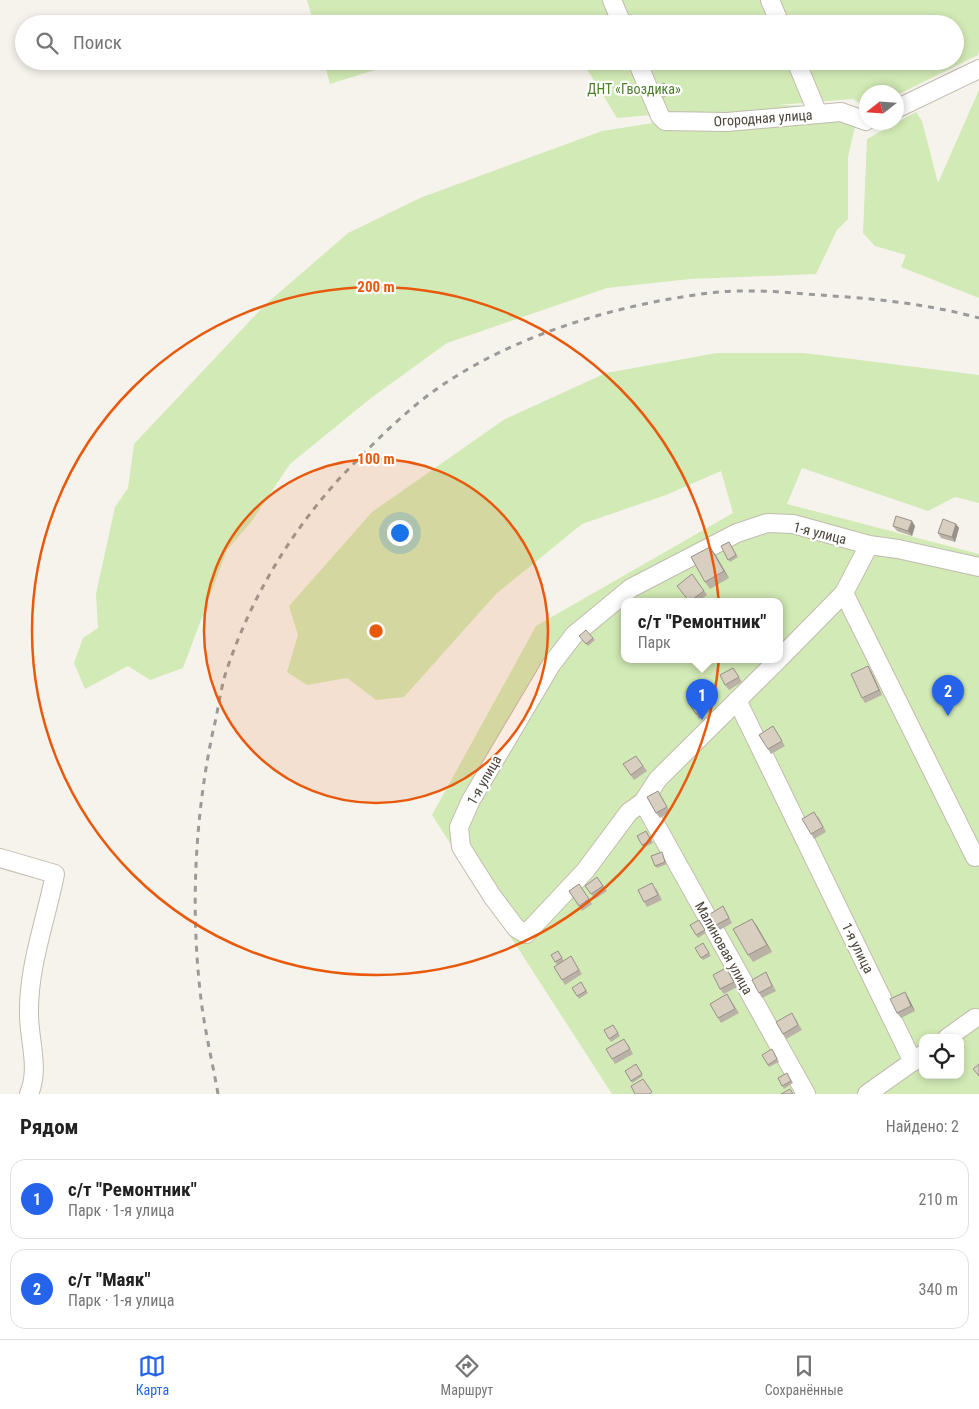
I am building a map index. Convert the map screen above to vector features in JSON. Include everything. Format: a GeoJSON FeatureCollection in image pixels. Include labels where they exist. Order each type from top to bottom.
{"type":"FeatureCollection","features":[{"type":"Feature","properties":{"kind":"street"},"geometry":{"type":"LineString","coordinates":[[612,0],[618,15]]}},
{"type":"Feature","properties":{"kind":"street"},"geometry":{"type":"LineString","coordinates":[[770,0],[776,15]]}},
{"type":"Feature","properties":{"kind":"street"},"geometry":{"type":"LineString","coordinates":[[904,105],[979,69]]}},
{"type":"Feature","properties":{"kind":"street","name":"Огородная улица"},"geometry":{"type":"LineString","coordinates":[[642,70],[660,116],[665,121],[727,122],[847,112],[859,118]]}},
{"type":"Feature","properties":{"kind":"street"},"geometry":{"type":"LineString","coordinates":[[800,70],[818,114]]}},
{"type":"Feature","properties":{"kind":"street","name":"1-я улица"},"geometry":{"type":"LineString","coordinates":[[774,663],[658,779],[643,802],[629,812],[585,871],[526,934],[516,928],[461,847],[459,827],[471,800],[551,665],[574,635],[631,588],[737,533],[767,523],[793,524],[869,545],[898,549],[979,566]]}},
{"type":"Feature","properties":{"kind":"street","name":"1-я улица"},"geometry":{"type":"LineString","coordinates":[[783,654],[844,592],[869,545]]}},
{"type":"Feature","properties":{"kind":"street"},"geometry":{"type":"LineString","coordinates":[[844,592],[975,857]]}},
{"type":"Feature","properties":{"kind":"street","name":"1-я улица"},"geometry":{"type":"LineString","coordinates":[[737,700],[918,1058]]}},
{"type":"Feature","properties":{"kind":"street","name":"Малиновая улица"},"geometry":{"type":"LineString","coordinates":[[643,802],[806,1094]]}},
{"type":"Feature","properties":{"kind":"street"},"geometry":{"type":"LineString","coordinates":[[0,858],[55,874],[36,952],[29,1014],[35,1066],[29,1094]]}},
{"type":"Feature","properties":{"kind":"street"},"geometry":{"type":"LineString","coordinates":[[953,1034],[976,1018]]}},
{"type":"Feature","properties":{"kind":"street"},"geometry":{"type":"LineString","coordinates":[[867,1094],[918,1058]]}},
{"type":"Feature","properties":{"kind":"green space"},"geometry":{"type":"Polygon","coordinates":[[[307,0],[979,0],[979,50],[978,55],[964,62],[964,15],[311,15],[307,0]]]}},
{"type":"Feature","properties":{"kind":"green space"},"geometry":{"type":"Polygon","coordinates":[[[326,70],[374,70],[330,84],[326,70]]]}},
{"type":"Feature","properties":{"kind":"green space","name":"ДНТ «Гвоздика»"},"geometry":{"type":"Polygon","coordinates":[[[588,70],[948,70],[904,92],[904,85],[859,85],[859,103],[853,99],[777,105],[812,106],[856,122],[848,157],[848,219],[837,230],[816,274],[690,279],[607,288],[447,343],[371,398],[290,464],[251,522],[227,550],[183,668],[150,680],[128,666],[85,689],[74,663],[83,638],[98,628],[96,594],[115,507],[128,488],[134,444],[266,304],[348,233],[420,198],[602,131],[660,122],[663,114],[617,118],[588,70]]]}},
{"type":"Feature","properties":{"kind":"green space"},"geometry":{"type":"Polygon","coordinates":[[[979,90],[979,298],[901,267],[906,255],[875,246],[863,233],[867,139],[883,130],[904,130],[904,119],[916,112],[922,121],[938,183],[979,90]]]}},
{"type":"Feature","properties":{"kind":"green space"},"geometry":{"type":"Polygon","coordinates":[[[717,353],[804,353],[979,375],[979,503],[955,497],[928,511],[802,468],[787,504],[979,554],[979,1094],[612,1094],[432,815],[536,626],[733,513],[721,471],[666,495],[582,524],[496,594],[404,697],[376,700],[347,678],[307,685],[287,672],[298,635],[289,606],[372,512],[505,419],[606,373],[717,353]]]}},
{"type":"Feature","properties":{"kind":"building"},"geometry":{"type":"Polygon","coordinates":[[[664,83],[667,92],[661,95],[657,86],[664,83]]]}},
{"type":"Feature","properties":{"kind":"building"},"geometry":{"type":"Polygon","coordinates":[[[896,516],[912,521],[908,531],[893,526],[896,516]]]}},
{"type":"Feature","properties":{"kind":"building"},"geometry":{"type":"Polygon","coordinates":[[[943,519],[956,524],[952,537],[938,533],[943,519]]]}},
{"type":"Feature","properties":{"kind":"building"},"geometry":{"type":"Polygon","coordinates":[[[729,542],[736,555],[728,560],[721,546],[729,542]]]}},
{"type":"Feature","properties":{"kind":"building"},"geometry":{"type":"Polygon","coordinates":[[[710,547],[724,571],[705,582],[691,557],[710,547]]]}},
{"type":"Feature","properties":{"kind":"building"},"geometry":{"type":"Polygon","coordinates":[[[692,574],[704,591],[694,598],[687,598],[677,586],[692,574]]]}},
{"type":"Feature","properties":{"kind":"building"},"geometry":{"type":"Polygon","coordinates":[[[586,630],[593,638],[586,644],[579,636],[586,630]]]}},
{"type":"Feature","properties":{"kind":"building"},"geometry":{"type":"Polygon","coordinates":[[[868,666],[879,690],[862,698],[851,674],[868,666]]]}},
{"type":"Feature","properties":{"kind":"building"},"geometry":{"type":"Polygon","coordinates":[[[733,668],[739,677],[725,685],[720,675],[733,668]]]}},
{"type":"Feature","properties":{"kind":"building"},"geometry":{"type":"Polygon","coordinates":[[[701,696],[708,707],[696,714],[689,703],[701,696]]]}},
{"type":"Feature","properties":{"kind":"building"},"geometry":{"type":"Polygon","coordinates":[[[773,726],[782,741],[768,749],[759,735],[773,726]]]}},
{"type":"Feature","properties":{"kind":"building"},"geometry":{"type":"Polygon","coordinates":[[[636,756],[643,766],[631,775],[623,764],[636,756]]]}},
{"type":"Feature","properties":{"kind":"building"},"geometry":{"type":"Polygon","coordinates":[[[658,791],[667,807],[656,813],[647,797],[658,791]]]}},
{"type":"Feature","properties":{"kind":"building"},"geometry":{"type":"Polygon","coordinates":[[[814,812],[823,827],[811,834],[802,819],[814,812]]]}},
{"type":"Feature","properties":{"kind":"building"},"geometry":{"type":"Polygon","coordinates":[[[646,831],[651,841],[642,845],[637,836],[646,831]]]}},
{"type":"Feature","properties":{"kind":"building"},"geometry":{"type":"Polygon","coordinates":[[[662,852],[665,862],[655,866],[651,856],[662,852]]]}},
{"type":"Feature","properties":{"kind":"building"},"geometry":{"type":"Polygon","coordinates":[[[597,877],[603,886],[591,894],[585,886],[597,877]]]}},
{"type":"Feature","properties":{"kind":"building"},"geometry":{"type":"Polygon","coordinates":[[[652,883],[658,895],[644,902],[638,890],[652,883]]]}},
{"type":"Feature","properties":{"kind":"building"},"geometry":{"type":"Polygon","coordinates":[[[579,884],[589,899],[579,906],[569,891],[579,884]]]}},
{"type":"Feature","properties":{"kind":"building"},"geometry":{"type":"Polygon","coordinates":[[[723,906],[729,918],[716,925],[710,914],[723,906]]]}},
{"type":"Feature","properties":{"kind":"building"},"geometry":{"type":"Polygon","coordinates":[[[752,919],[767,945],[748,955],[733,929],[752,919]]]}},
{"type":"Feature","properties":{"kind":"building"},"geometry":{"type":"Polygon","coordinates":[[[699,920],[705,930],[696,935],[690,925],[699,920]]]}},
{"type":"Feature","properties":{"kind":"building"},"geometry":{"type":"Polygon","coordinates":[[[703,943],[709,953],[701,958],[695,948],[703,943]]]}},
{"type":"Feature","properties":{"kind":"building"},"geometry":{"type":"Polygon","coordinates":[[[558,951],[562,958],[555,962],[551,955],[558,951]]]}},
{"type":"Feature","properties":{"kind":"building"},"geometry":{"type":"Polygon","coordinates":[[[571,956],[579,970],[562,980],[554,967],[571,956]]]}},
{"type":"Feature","properties":{"kind":"building"},"geometry":{"type":"Polygon","coordinates":[[[726,968],[734,982],[720,989],[713,975],[726,968]]]}},
{"type":"Feature","properties":{"kind":"building"},"geometry":{"type":"Polygon","coordinates":[[[766,972],[772,986],[759,993],[752,980],[766,972]]]}},
{"type":"Feature","properties":{"kind":"building"},"geometry":{"type":"Polygon","coordinates":[[[581,982],[586,991],[577,996],[572,988],[581,982]]]}},
{"type":"Feature","properties":{"kind":"building"},"geometry":{"type":"Polygon","coordinates":[[[905,992],[911,1006],[897,1013],[890,999],[905,992]]]}},
{"type":"Feature","properties":{"kind":"building"},"geometry":{"type":"Polygon","coordinates":[[[727,994],[735,1009],[718,1018],[710,1004],[727,994]]]}},
{"type":"Feature","properties":{"kind":"building"},"geometry":{"type":"Polygon","coordinates":[[[792,1013],[798,1025],[783,1034],[776,1022],[792,1013]]]}},
{"type":"Feature","properties":{"kind":"building"},"geometry":{"type":"Polygon","coordinates":[[[613,1025],[618,1033],[609,1039],[604,1030],[613,1025]]]}},
{"type":"Feature","properties":{"kind":"building"},"geometry":{"type":"Polygon","coordinates":[[[624,1039],[630,1049],[612,1059],[606,1049],[624,1039]]]}},
{"type":"Feature","properties":{"kind":"building"},"geometry":{"type":"Polygon","coordinates":[[[772,1049],[777,1059],[768,1065],[762,1055],[772,1049]]]}},
{"type":"Feature","properties":{"kind":"building"},"geometry":{"type":"Polygon","coordinates":[[[636,1064],[642,1074],[631,1081],[625,1071],[636,1064]]]}},
{"type":"Feature","properties":{"kind":"building"},"geometry":{"type":"Polygon","coordinates":[[[979,1064],[979,1076],[973,1069],[979,1064]]]}},
{"type":"Feature","properties":{"kind":"building"},"geometry":{"type":"Polygon","coordinates":[[[787,1073],[791,1081],[782,1086],[778,1078],[787,1073]]]}},
{"type":"Feature","properties":{"kind":"building"},"geometry":{"type":"Polygon","coordinates":[[[643,1079],[652,1092],[649,1094],[635,1094],[631,1086],[643,1079]]]}},
{"type":"Feature","properties":{"kind":"building"},"geometry":{"type":"Polygon","coordinates":[[[790,1089],[793,1094],[781,1094],[790,1089]]]}},
{"type":"Feature","properties":{"kind":"railway"},"geometry":{"type":"LineString","coordinates":[[218,1094],[202,1007],[198,973],[195,903],[198,834],[202,799],[222,687],[236,645],[272,570],[320,501],[364,453],[411,409],[442,385],[476,364],[552,330],[632,307],[710,293],[755,291],[888,301],[925,306],[979,318]]}},
{"type":"Feature","properties":{"kind":"place","name":"с/т \"Маяк\""},"geometry":{"type":"Point","coordinates":[948,716]}},
{"type":"Feature","properties":{"kind":"place","name":"с/т \"Ремонтник\""},"geometry":{"type":"Point","coordinates":[702,720]}}]}
